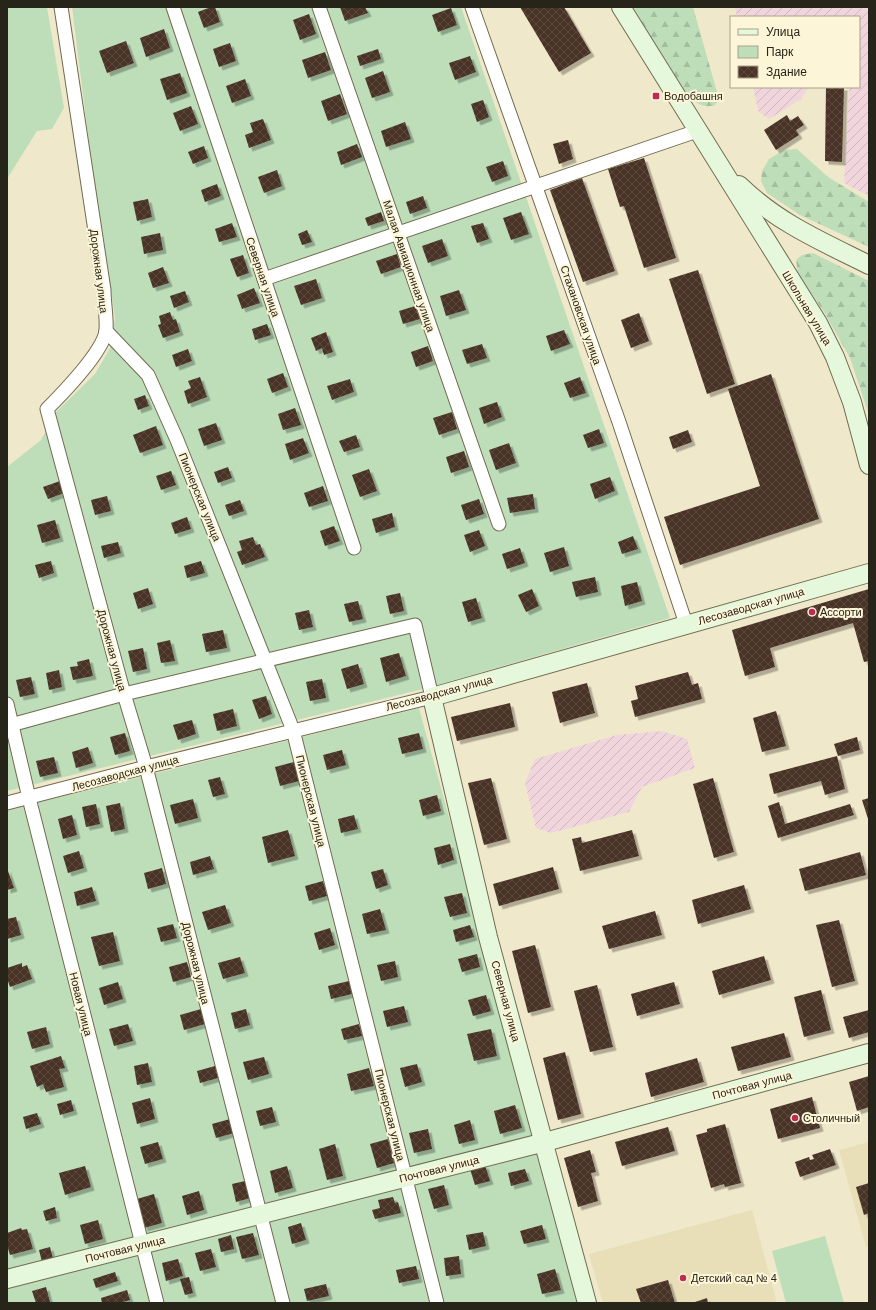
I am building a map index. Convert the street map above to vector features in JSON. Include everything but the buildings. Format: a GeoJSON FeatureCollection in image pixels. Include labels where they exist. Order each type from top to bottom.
{"type":"FeatureCollection","features":[{"type":"Feature","properties":{"kind":"street","name":"Дорожная улица"},"geometry":{"type":"LineString","coordinates":[[61,7],[104,290],[106,332],[93,357],[47,409],[124,694],[146,766],[283,1303]]}},
{"type":"Feature","properties":{"kind":"street","name":"Северная улица"},"geometry":{"type":"LineString","coordinates":[[173,7],[354,548]]}},
{"type":"Feature","properties":{"kind":"street","name":"Малая Авиационная улица"},"geometry":{"type":"LineString","coordinates":[[319,7],[499,524]]}},
{"type":"Feature","properties":{"kind":"street","name":"Стахановская улица"},"geometry":{"type":"LineString","coordinates":[[472,7],[619,422],[686,624]]}},
{"type":"Feature","properties":{"kind":"street"},"geometry":{"type":"LineString","coordinates":[[621,7],[717,164],[758,204],[787,223],[869,265]]}},
{"type":"Feature","properties":{"kind":"street"},"geometry":{"type":"LineString","coordinates":[[264,279],[697,131]]}},
{"type":"Feature","properties":{"kind":"street","name":"Школьная улица"},"geometry":{"type":"LineString","coordinates":[[717,164],[818,323],[835,357],[852,402],[869,464]]}},
{"type":"Feature","properties":{"kind":"street","name":"Пионерская улица"},"geometry":{"type":"LineString","coordinates":[[106,332],[148,375],[177,440],[293,730],[437,1303]]}},
{"type":"Feature","properties":{"kind":"street","name":"Лесозаводская улица"},"geometry":{"type":"LineString","coordinates":[[7,803],[146,766],[432,697],[869,572]]}},
{"type":"Feature","properties":{"kind":"street"},"geometry":{"type":"LineString","coordinates":[[10,726],[124,694],[415,625],[432,697]]}},
{"type":"Feature","properties":{"kind":"street","name":"Северная улица"},"geometry":{"type":"LineString","coordinates":[[432,697],[488,937],[588,1303]]}},
{"type":"Feature","properties":{"kind":"street","name":"Новая улица"},"geometry":{"type":"LineString","coordinates":[[7,704],[10,726],[157,1303]]}},
{"type":"Feature","properties":{"kind":"street","name":"Почтовая улица"},"geometry":{"type":"LineString","coordinates":[[7,1279],[545,1142],[869,1053]]}},
{"type":"Feature","properties":{"kind":"shaded area"},"geometry":{"type":"Polygon","coordinates":[[[735,7],[869,7],[869,196],[844,183],[849,88],[860,88],[860,16],[737,16],[735,7]]]}},
{"type":"Feature","properties":{"kind":"shaded area"},"geometry":{"type":"Polygon","coordinates":[[[753,88],[808,88],[801,99],[769,119],[758,111],[753,88]]]}},
{"type":"Feature","properties":{"kind":"shaded area"},"geometry":{"type":"Polygon","coordinates":[[[662,731],[687,739],[695,768],[642,787],[629,812],[551,833],[536,828],[525,783],[535,759],[617,735],[662,731]]]}},
{"type":"Feature","properties":{"kind":"shaded area"},"geometry":{"type":"Polygon","coordinates":[[[869,1142],[869,1246],[866,1247],[839,1150],[869,1142]]]}},
{"type":"Feature","properties":{"kind":"shaded area","name":"Детский сад № 4"},"geometry":{"type":"Polygon","coordinates":[[[752,1210],[777,1303],[603,1303],[589,1254],[752,1210]]]}},
{"type":"Feature","properties":{"kind":"green space"},"geometry":{"type":"Polygon","coordinates":[[[7,7],[47,7],[64,108],[52,129],[37,131],[7,179],[7,7]]]}},
{"type":"Feature","properties":{"kind":"green space"},"geometry":{"type":"Polygon","coordinates":[[[72,7],[461,7],[670,618],[423,689],[7,791],[7,467],[41,440],[56,412],[95,374],[110,348],[115,318],[91,159],[72,7]]]}},
{"type":"Feature","properties":{"kind":"green space"},"geometry":{"type":"Polygon","coordinates":[[[633,7],[693,7],[717,92],[718,101],[714,106],[699,104],[690,97],[681,86],[663,59],[633,7]]]}},
{"type":"Feature","properties":{"kind":"green space"},"geometry":{"type":"Polygon","coordinates":[[[797,149],[828,177],[869,202],[869,247],[800,215],[767,193],[761,181],[762,171],[769,159],[784,150],[797,149]]]}},
{"type":"Feature","properties":{"kind":"green space"},"geometry":{"type":"Polygon","coordinates":[[[813,253],[869,281],[868,412],[850,358],[824,312],[798,274],[796,260],[802,255],[813,253]]]}},
{"type":"Feature","properties":{"kind":"green space"},"geometry":{"type":"Polygon","coordinates":[[[419,708],[536,1134],[7,1271],[7,810],[419,708]]]}},
{"type":"Feature","properties":{"kind":"green space"},"geometry":{"type":"Polygon","coordinates":[[[539,1153],[580,1303],[7,1303],[7,1289],[539,1153]]]}},
{"type":"Feature","properties":{"kind":"green space"},"geometry":{"type":"Polygon","coordinates":[[[825,1236],[844,1303],[786,1303],[772,1251],[825,1236]]]}},
{"type":"Feature","properties":{"kind":"place","name":"Водобашня"},"geometry":{"type":"Point","coordinates":[656,96]}},
{"type":"Feature","properties":{"kind":"place","name":"Ассорти"},"geometry":{"type":"Point","coordinates":[812,612]}},
{"type":"Feature","properties":{"kind":"place","name":"Столичный"},"geometry":{"type":"Point","coordinates":[795,1118]}},
{"type":"Feature","properties":{"kind":"place","name":"Детский сад № 4"},"geometry":{"type":"Point","coordinates":[683,1278]}}]}
